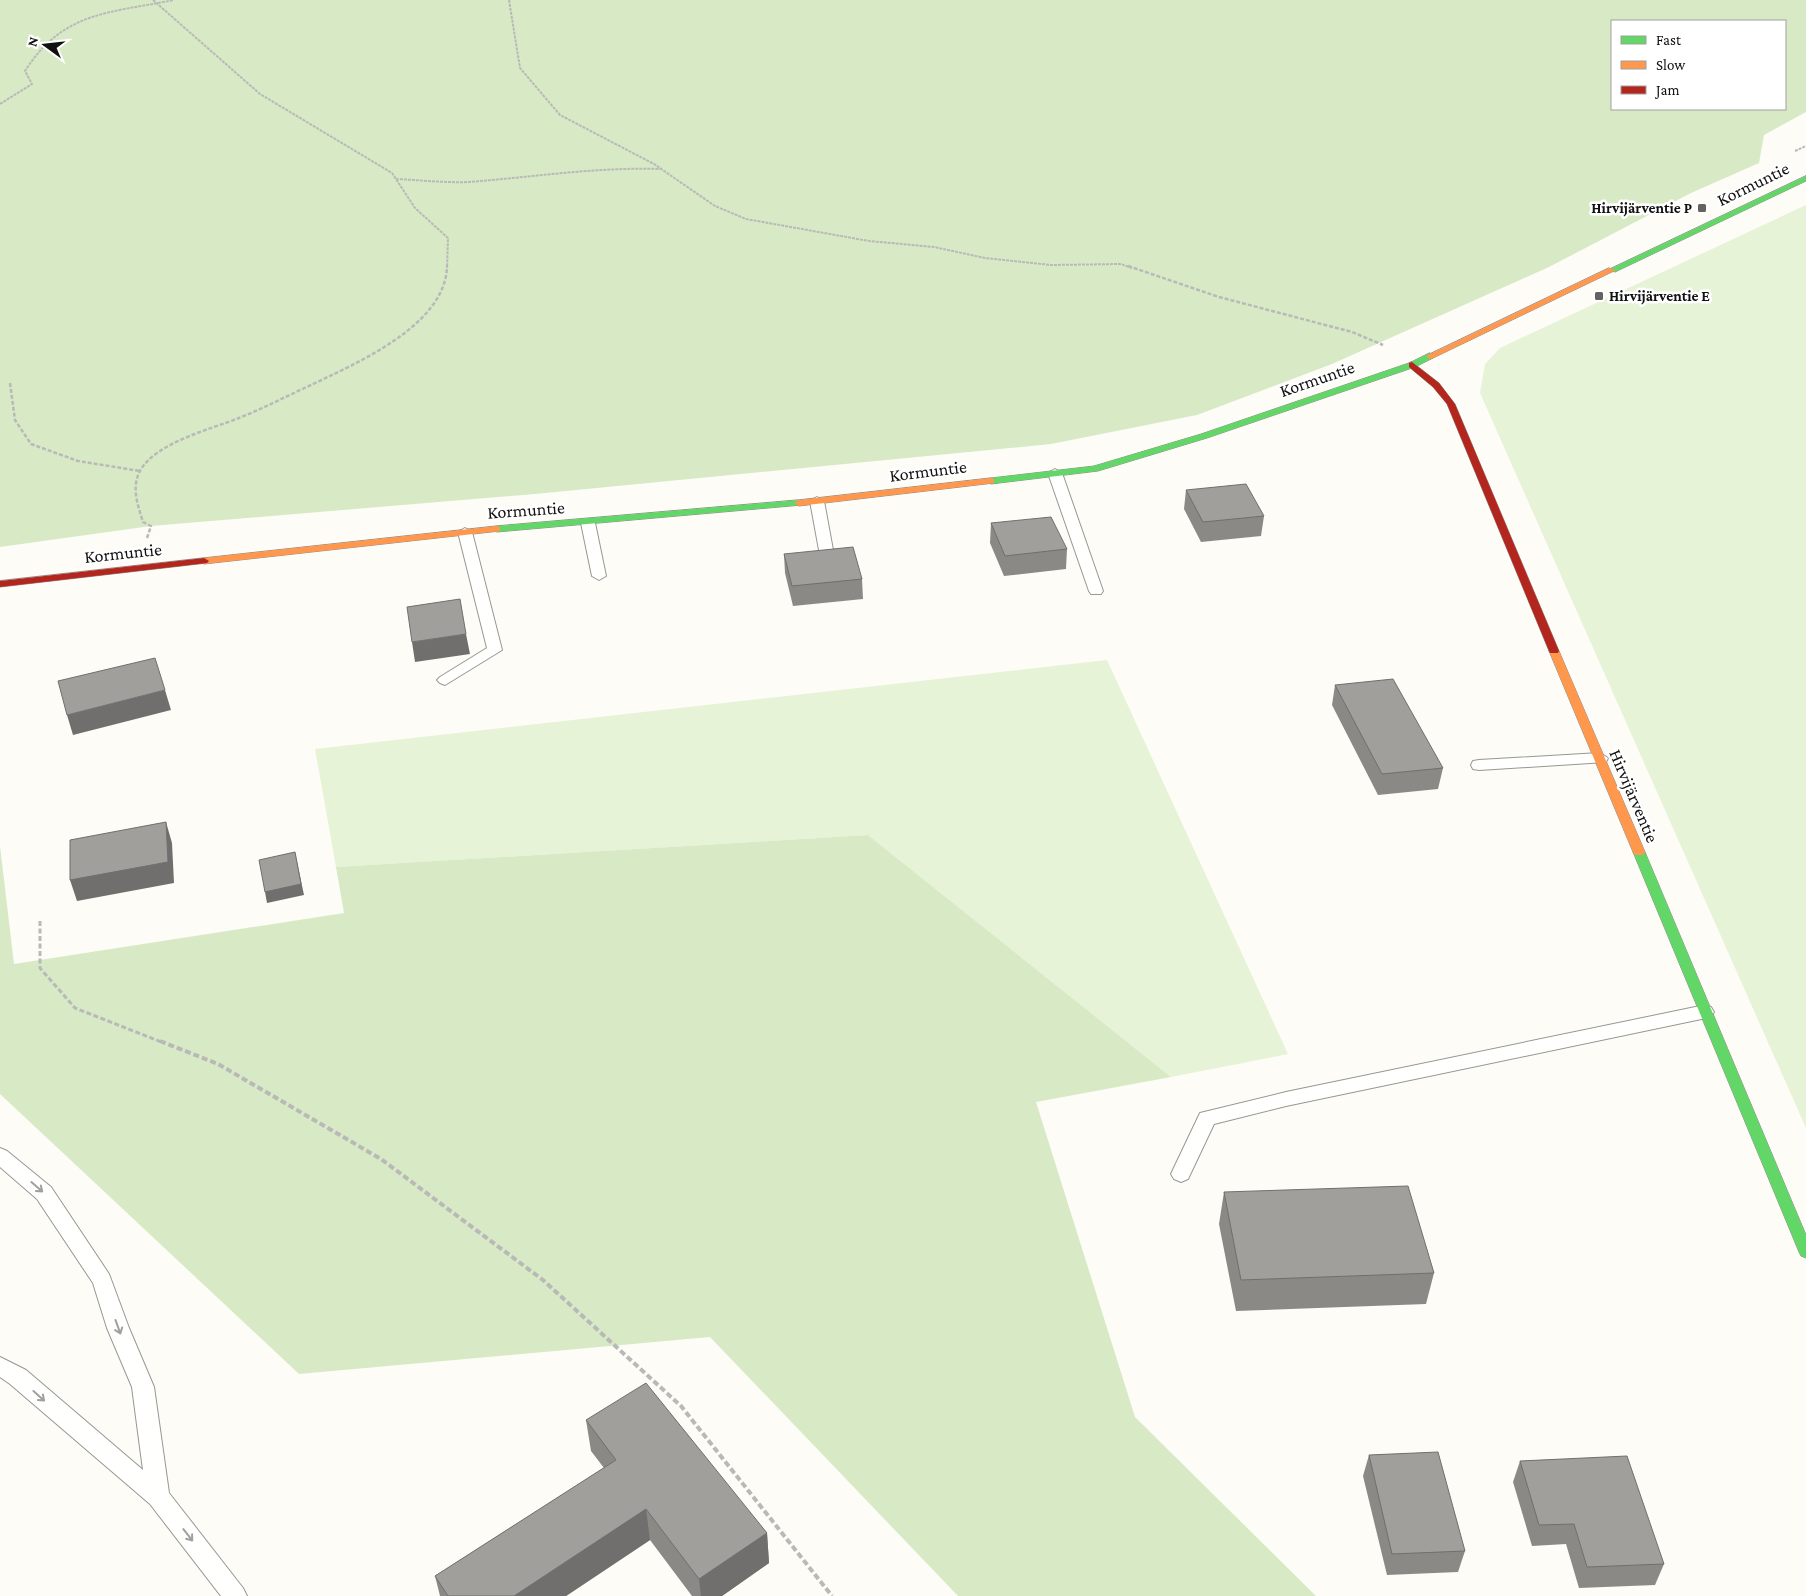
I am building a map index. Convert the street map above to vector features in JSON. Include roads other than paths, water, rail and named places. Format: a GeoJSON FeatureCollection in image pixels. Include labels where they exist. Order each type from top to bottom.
{"type":"FeatureCollection","features":[{"type":"Feature","properties":{"kind":"street","name":"Kormuntie"},"geometry":{"type":"LineString","coordinates":[[0,584],[465,532],[588,523],[817,501],[1096,468],[1160,450],[1412,365],[1806,178]]}},
{"type":"Feature","properties":{"kind":"street","name":"Hirvijärventie"},"geometry":{"type":"LineString","coordinates":[[1412,365],[1436,386],[1451,404],[1806,1252]]}},
{"type":"Feature","properties":{"kind":"lane"},"geometry":{"type":"LineString","coordinates":[[1056,473],[1096,591]]}},
{"type":"Feature","properties":{"kind":"lane"},"geometry":{"type":"LineString","coordinates":[[817,501],[826,550]]}},
{"type":"Feature","properties":{"kind":"lane"},"geometry":{"type":"LineString","coordinates":[[588,523],[599,576]]}},
{"type":"Feature","properties":{"kind":"lane"},"geometry":{"type":"LineString","coordinates":[[445,680],[495,650],[465,532]]}},
{"type":"Feature","properties":{"kind":"lane"},"geometry":{"type":"LineString","coordinates":[[1478,765],[1600,758]]}},
{"type":"Feature","properties":{"kind":"lane"},"geometry":{"type":"LineString","coordinates":[[1181,1174],[1207,1118],[1296,1097],[1705,1012]]}},
{"type":"Feature","properties":{"kind":"lane"},"geometry":{"type":"LineString","coordinates":[[0,1156],[44,1193],[102,1280],[118,1328],[143,1387],[158,1497]]}},
{"type":"Feature","properties":{"kind":"lane"},"geometry":{"type":"LineString","coordinates":[[0,1366],[18,1377],[158,1497],[235,1596]]}},
{"type":"Feature","properties":{"kind":"place","name":"Hirvijärventie P"},"geometry":{"type":"Point","coordinates":[1702,208]}},
{"type":"Feature","properties":{"kind":"place","name":"Hirvijärventie E"},"geometry":{"type":"Point","coordinates":[1599,296]}}]}
